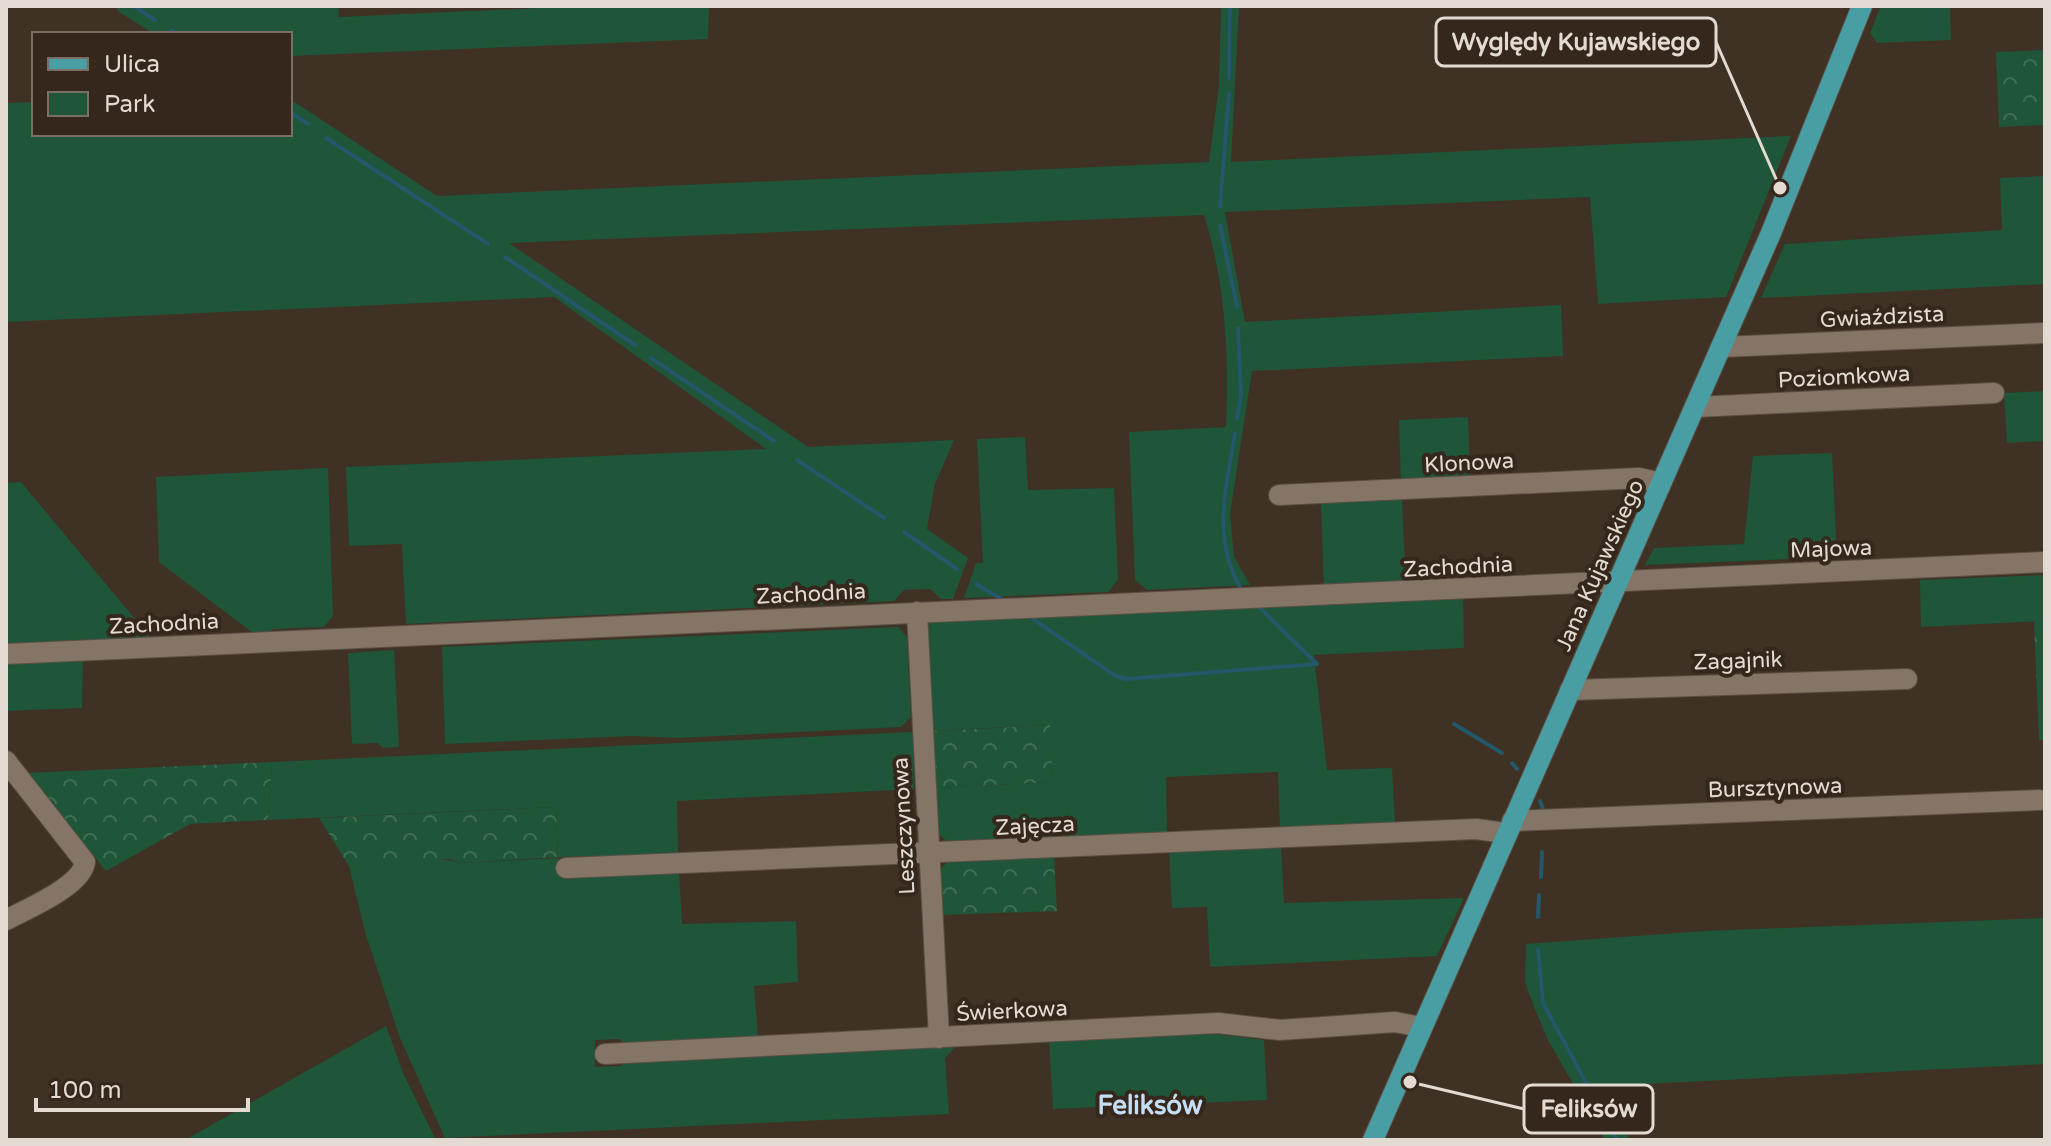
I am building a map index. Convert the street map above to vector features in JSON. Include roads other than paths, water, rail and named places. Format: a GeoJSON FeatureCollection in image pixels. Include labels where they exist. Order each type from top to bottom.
{"type":"FeatureCollection","features":[{"type":"Feature","properties":{"kind":"main road","name":"Jana Kujawskiego"},"geometry":{"type":"LineString","coordinates":[[1373,1140],[1771,233],[1862,6]]}},
{"type":"Feature","properties":{"kind":"street","name":"Gwiaździsta"},"geometry":{"type":"LineString","coordinates":[[1721,347],[2045,333]]}},
{"type":"Feature","properties":{"kind":"street","name":"Poziomkowa"},"geometry":{"type":"LineString","coordinates":[[1695,407],[1994,393]]}},
{"type":"Feature","properties":{"kind":"street","name":"Klonowa"},"geometry":{"type":"LineString","coordinates":[[1279,495],[1639,478],[1661,483]]}},
{"type":"Feature","properties":{"kind":"street","name":"Majowa"},"geometry":{"type":"LineString","coordinates":[[1618,582],[2045,562]]}},
{"type":"Feature","properties":{"kind":"street","name":"Zachodnia"},"geometry":{"type":"LineString","coordinates":[[6,654],[1618,582]]}},
{"type":"Feature","properties":{"kind":"street","name":"Leszczynowa"},"geometry":{"type":"LineString","coordinates":[[917,612],[939,1038]]}},
{"type":"Feature","properties":{"kind":"street","name":"Zagajnik"},"geometry":{"type":"LineString","coordinates":[[1570,690],[1907,679]]}},
{"type":"Feature","properties":{"kind":"street"},"geometry":{"type":"LineString","coordinates":[[6,761],[85,862],[83,870],[71,884],[6,920]]}},
{"type":"Feature","properties":{"kind":"street","name":"Bursztynowa"},"geometry":{"type":"LineString","coordinates":[[1509,827],[2040,800]]}},
{"type":"Feature","properties":{"kind":"street","name":"Zajęcza"},"geometry":{"type":"LineString","coordinates":[[566,868],[1509,827]]}},
{"type":"Feature","properties":{"kind":"street","name":"Świerkowa"},"geometry":{"type":"LineString","coordinates":[[605,1054],[1218,1023],[1280,1030],[1395,1022],[1421,1027]]}},
{"type":"Feature","properties":{"kind":"waterway"},"geometry":{"type":"LineString","coordinates":[[134,6],[155,20]]}},
{"type":"Feature","properties":{"kind":"waterway"},"geometry":{"type":"LineString","coordinates":[[1229,78],[1230,6]]}},
{"type":"Feature","properties":{"kind":"waterway"},"geometry":{"type":"LineString","coordinates":[[1220,207],[1229,93]]}},
{"type":"Feature","properties":{"kind":"waterway"},"geometry":{"type":"LineString","coordinates":[[292,113],[308,124]]}},
{"type":"Feature","properties":{"kind":"waterway"},"geometry":{"type":"LineString","coordinates":[[326,138],[488,244]]}},
{"type":"Feature","properties":{"kind":"waterway"},"geometry":{"type":"LineString","coordinates":[[1220,225],[1237,307]]}},
{"type":"Feature","properties":{"kind":"waterway"},"geometry":{"type":"LineString","coordinates":[[505,257],[635,345]]}},
{"type":"Feature","properties":{"kind":"waterway"},"geometry":{"type":"LineString","coordinates":[[1237,418],[1241,395],[1238,328]]}},
{"type":"Feature","properties":{"kind":"waterway"},"geometry":{"type":"LineString","coordinates":[[651,358],[774,441]]}},
{"type":"Feature","properties":{"kind":"waterway"},"geometry":{"type":"LineString","coordinates":[[1235,433],[1225,494],[1224,533],[1232,571],[1242,591]]}},
{"type":"Feature","properties":{"kind":"waterway"},"geometry":{"type":"LineString","coordinates":[[797,460],[884,518]]}},
{"type":"Feature","properties":{"kind":"waterway"},"geometry":{"type":"LineString","coordinates":[[904,532],[957,569]]}},
{"type":"Feature","properties":{"kind":"waterway"},"geometry":{"type":"LineString","coordinates":[[976,584],[1005,601]]}},
{"type":"Feature","properties":{"kind":"waterway"},"geometry":{"type":"LineString","coordinates":[[1260,608],[1317,664]]}},
{"type":"Feature","properties":{"kind":"waterway"},"geometry":{"type":"LineString","coordinates":[[1033,619],[1114,675],[1126,679],[1317,664]]}},
{"type":"Feature","properties":{"kind":"waterway"},"geometry":{"type":"LineString","coordinates":[[1454,724],[1502,753]]}},
{"type":"Feature","properties":{"kind":"waterway"},"geometry":{"type":"LineString","coordinates":[[1512,763],[1517,769]]}},
{"type":"Feature","properties":{"kind":"waterway"},"geometry":{"type":"LineString","coordinates":[[1540,801],[1543,809]]}},
{"type":"Feature","properties":{"kind":"waterway"},"geometry":{"type":"LineString","coordinates":[[1541,877],[1542,852]]}},
{"type":"Feature","properties":{"kind":"waterway"},"geometry":{"type":"LineString","coordinates":[[1538,917],[1539,895]]}},
{"type":"Feature","properties":{"kind":"waterway"},"geometry":{"type":"LineString","coordinates":[[1538,949],[1543,1003],[1617,1140]]}},
{"type":"Feature","properties":{"kind":"place","name":"Wyględy Kujawskiego"},"geometry":{"type":"Point","coordinates":[1780,188]}},
{"type":"Feature","properties":{"kind":"place","name":"Feliksów"},"geometry":{"type":"Point","coordinates":[1410,1082]}},
{"type":"Feature","properties":{"kind":"district","name":"Feliksów"},"geometry":{"type":"Point","coordinates":[1150,1105]}}]}
